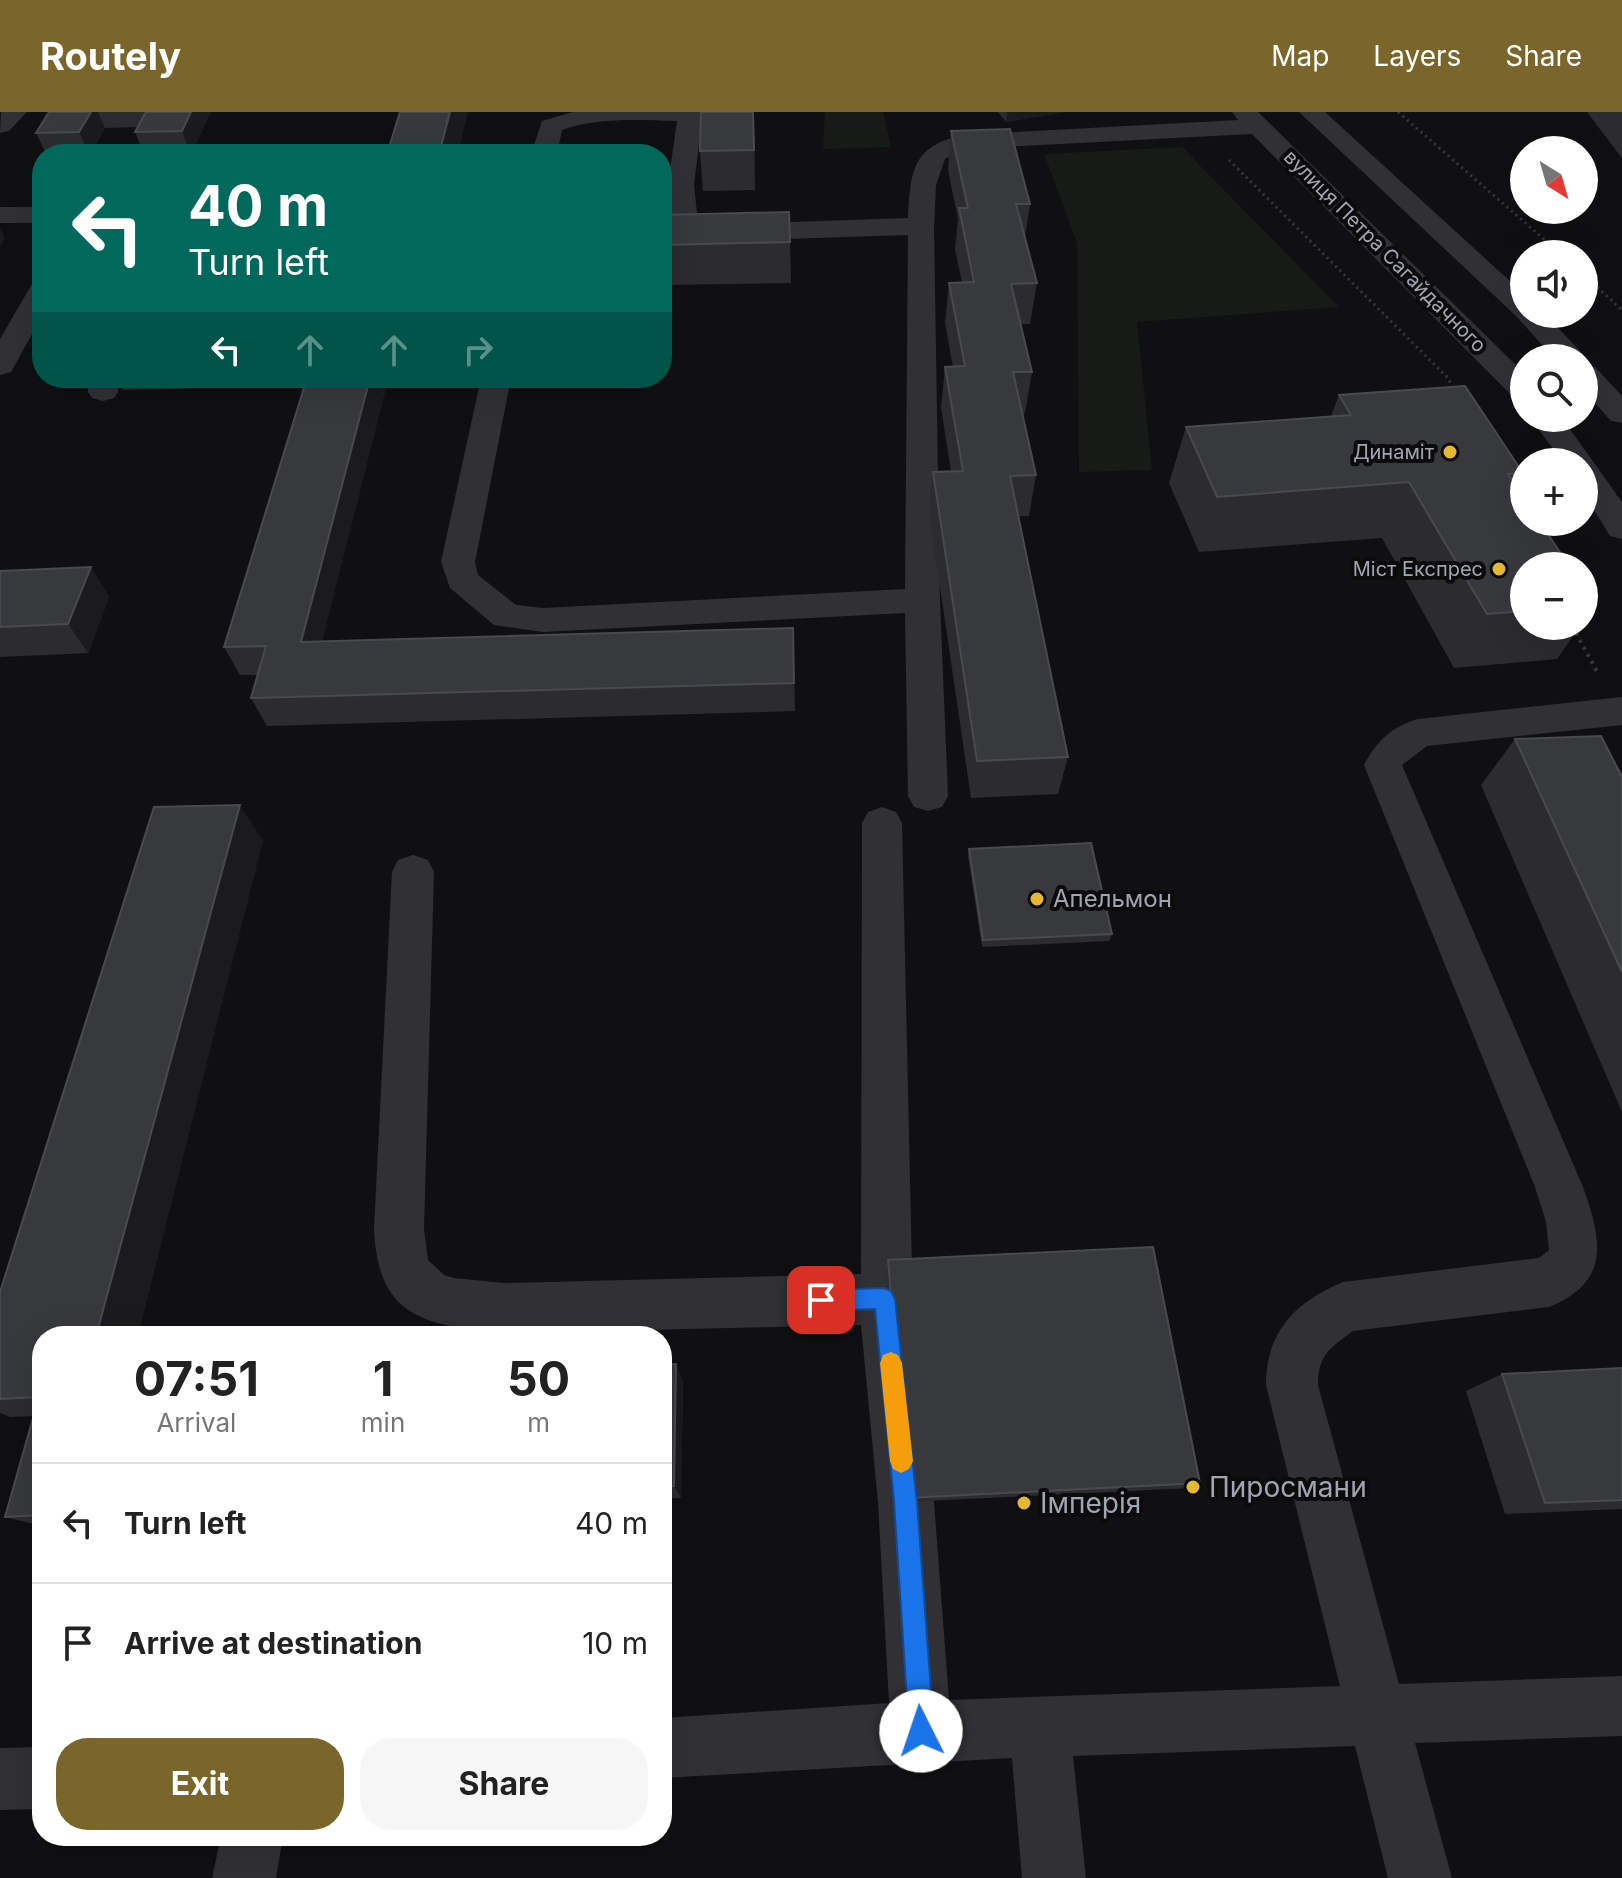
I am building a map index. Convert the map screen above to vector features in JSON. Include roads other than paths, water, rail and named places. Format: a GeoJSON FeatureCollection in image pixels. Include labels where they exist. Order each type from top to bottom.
{"type":"FeatureCollection","features":[{"type":"Feature","properties":{"kind":"street"},"geometry":{"type":"LineString","coordinates":[[0,126],[15,112]]}},
{"type":"Feature","properties":{"kind":"street"},"geometry":{"type":"LineString","coordinates":[[1031,112],[1054,137]]}},
{"type":"Feature","properties":{"kind":"street","name":"вулиця Петра Сагайдачного"},"geometry":{"type":"LineString","coordinates":[[1311,112],[1510,296]]}},
{"type":"Feature","properties":{"kind":"street"},"geometry":{"type":"LineString","coordinates":[[546,144],[551,126],[557,121],[581,114],[691,114],[683,156],[683,216],[686,227],[701,234]]}},
{"type":"Feature","properties":{"kind":"street"},"geometry":{"type":"LineString","coordinates":[[928,796],[922,600],[921,226],[925,164],[939,149],[962,142],[1197,129],[1252,119]]}},
{"type":"Feature","properties":{"kind":"street","name":"вулиця Петра Сагайдачного"},"geometry":{"type":"LineString","coordinates":[[1252,119],[1510,376]]}},
{"type":"Feature","properties":{"kind":"street"},"geometry":{"type":"LineString","coordinates":[[0,215],[32,215]]}},
{"type":"Feature","properties":{"kind":"street"},"geometry":{"type":"LineString","coordinates":[[672,235],[921,226]]}},
{"type":"Feature","properties":{"kind":"street"},"geometry":{"type":"LineString","coordinates":[[0,366],[32,308]]}},
{"type":"Feature","properties":{"kind":"street"},"geometry":{"type":"LineString","coordinates":[[1542,328],[1557,344]]}},
{"type":"Feature","properties":{"kind":"street"},"geometry":{"type":"LineString","coordinates":[[494,388],[458,562],[462,580],[507,616],[543,620],[922,600]]}},
{"type":"Feature","properties":{"kind":"street"},"geometry":{"type":"LineString","coordinates":[[1598,388],[1622,414]]}},
{"type":"Feature","properties":{"kind":"street"},"geometry":{"type":"LineString","coordinates":[[1557,432],[1569,448]]}},
{"type":"Feature","properties":{"kind":"street"},"geometry":{"type":"LineString","coordinates":[[1598,491],[1622,528]]}},
{"type":"Feature","properties":{"kind":"street"},"geometry":{"type":"LineString","coordinates":[[1420,1878],[1292,1385],[1292,1359],[1312,1330],[1343,1307],[1549,1282],[1564,1270],[1574,1256],[1571,1222],[1559,1187],[1383,765],[1391,751],[1418,733],[1622,711]]}},
{"type":"Feature","properties":{"kind":"street"},"geometry":{"type":"LineString","coordinates":[[882,823],[887,1269],[884,1299],[906,1502],[921,1731]]}},
{"type":"Feature","properties":{"kind":"street"},"geometry":{"type":"LineString","coordinates":[[413,872],[400,1251],[407,1275],[430,1297],[504,1308],[884,1299]]}},
{"type":"Feature","properties":{"kind":"street"},"geometry":{"type":"LineString","coordinates":[[672,1747],[921,1731],[1040,1729],[1379,1712],[1622,1706]]}},
{"type":"Feature","properties":{"kind":"street"},"geometry":{"type":"LineString","coordinates":[[1040,1729],[1054,1878]]}},
{"type":"Feature","properties":{"kind":"street"},"geometry":{"type":"LineString","coordinates":[[0,1779],[32,1778]]}},
{"type":"Feature","properties":{"kind":"street"},"geometry":{"type":"LineString","coordinates":[[244,1878],[250,1846]]}},
{"type":"Feature","properties":{"kind":"place","name":"Динаміт"},"geometry":{"type":"Point","coordinates":[1450,452]}},
{"type":"Feature","properties":{"kind":"place","name":"Міст Експрес"},"geometry":{"type":"Point","coordinates":[1499,569]}},
{"type":"Feature","properties":{"kind":"place","name":"Апельмон"},"geometry":{"type":"Point","coordinates":[1037,899]}},
{"type":"Feature","properties":{"kind":"place","name":"Пиросмани"},"geometry":{"type":"Point","coordinates":[1193,1487]}},
{"type":"Feature","properties":{"kind":"place","name":"Імперія"},"geometry":{"type":"Point","coordinates":[1024,1503]}}]}
